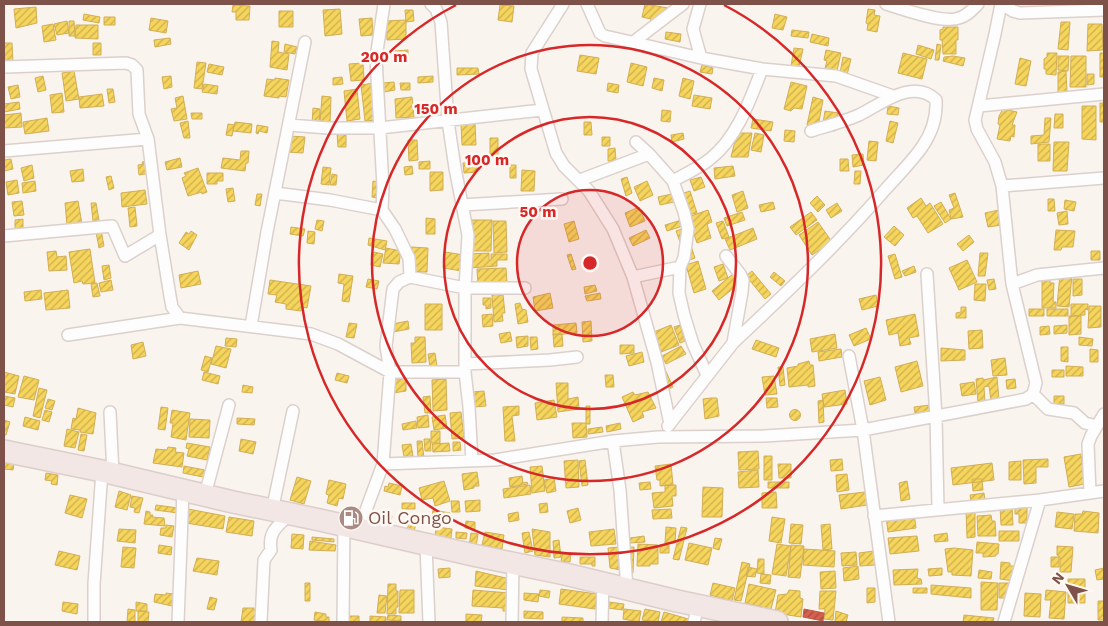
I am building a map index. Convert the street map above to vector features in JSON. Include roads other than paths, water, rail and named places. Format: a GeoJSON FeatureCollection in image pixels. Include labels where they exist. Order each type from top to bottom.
{"type":"FeatureCollection","features":[{"type":"Feature","properties":{"kind":"highway"},"geometry":{"type":"LineString","coordinates":[[4,451],[426,545],[566,574],[627,589],[696,614],[771,622]]}},
{"type":"Feature","properties":{"kind":"street"},"geometry":{"type":"LineString","coordinates":[[384,4],[376,58],[382,210],[395,229],[409,258],[410,277]]}},
{"type":"Feature","properties":{"kind":"street"},"geometry":{"type":"LineString","coordinates":[[431,4],[436,9],[441,22],[448,121],[468,235],[465,288],[465,368],[472,461]]}},
{"type":"Feature","properties":{"kind":"street"},"geometry":{"type":"LineString","coordinates":[[563,4],[532,53],[530,69],[556,153],[564,166],[589,191],[613,229],[633,277],[657,362],[670,424]]}},
{"type":"Feature","properties":{"kind":"street"},"geometry":{"type":"LineString","coordinates":[[587,4],[600,32],[604,36],[632,44],[762,69],[836,76],[893,96]]}},
{"type":"Feature","properties":{"kind":"street"},"geometry":{"type":"LineString","coordinates":[[632,44],[683,4]]}},
{"type":"Feature","properties":{"kind":"street"},"geometry":{"type":"LineString","coordinates":[[700,4],[693,29],[701,58]]}},
{"type":"Feature","properties":{"kind":"street"},"geometry":{"type":"LineString","coordinates":[[886,4],[952,20],[967,15],[978,4]]}},
{"type":"Feature","properties":{"kind":"street"},"geometry":{"type":"LineString","coordinates":[[383,464],[472,461],[516,457],[613,441],[658,437],[764,436],[863,430],[1026,399],[1033,394],[1036,383],[1012,284],[1002,186],[995,162],[977,130],[975,120],[1001,4],[1013,12],[1020,13],[1104,10]]}},
{"type":"Feature","properties":{"kind":"street"},"geometry":{"type":"LineString","coordinates":[[251,326],[305,42]]}},
{"type":"Feature","properties":{"kind":"street"},"geometry":{"type":"LineString","coordinates":[[4,67],[126,63],[132,65],[137,70],[139,114],[148,139],[160,235],[172,307],[180,318]]}},
{"type":"Feature","properties":{"kind":"street"},"geometry":{"type":"LineString","coordinates":[[673,182],[708,161],[727,142],[748,104],[762,69]]}},
{"type":"Feature","properties":{"kind":"street"},"geometry":{"type":"LineString","coordinates":[[658,437],[733,343],[812,269],[867,211],[922,147],[932,129],[936,100],[924,93],[912,92],[893,96],[859,115],[840,123],[810,131]]}},
{"type":"Feature","properties":{"kind":"street"},"geometry":{"type":"LineString","coordinates":[[979,106],[1104,94]]}},
{"type":"Feature","properties":{"kind":"street"},"geometry":{"type":"LineString","coordinates":[[289,125],[328,128],[380,128],[542,110]]}},
{"type":"Feature","properties":{"kind":"street"},"geometry":{"type":"LineString","coordinates":[[4,151],[148,139]]}},
{"type":"Feature","properties":{"kind":"street"},"geometry":{"type":"LineString","coordinates":[[636,142],[673,182],[688,229],[684,258],[680,267],[679,293],[693,344],[707,375]]}},
{"type":"Feature","properties":{"kind":"street"},"geometry":{"type":"LineString","coordinates":[[580,180],[649,154]]}},
{"type":"Feature","properties":{"kind":"street"},"geometry":{"type":"LineString","coordinates":[[1002,186],[1104,178]]}},
{"type":"Feature","properties":{"kind":"street"},"geometry":{"type":"LineString","coordinates":[[275,193],[330,200],[382,210]]}},
{"type":"Feature","properties":{"kind":"street"},"geometry":{"type":"LineString","coordinates":[[462,205],[562,199]]}},
{"type":"Feature","properties":{"kind":"street"},"geometry":{"type":"LineString","coordinates":[[4,236],[112,226],[125,256],[160,235]]}},
{"type":"Feature","properties":{"kind":"street"},"geometry":{"type":"LineString","coordinates":[[726,256],[743,280],[733,343]]}},
{"type":"Feature","properties":{"kind":"street"},"geometry":{"type":"LineString","coordinates":[[633,277],[680,267]]}},
{"type":"Feature","properties":{"kind":"street"},"geometry":{"type":"LineString","coordinates":[[1012,284],[1037,275],[1104,268]]}},
{"type":"Feature","properties":{"kind":"street"},"geometry":{"type":"LineString","coordinates":[[927,274],[936,417],[938,510]]}},
{"type":"Feature","properties":{"kind":"street"},"geometry":{"type":"LineString","coordinates":[[344,622],[351,527],[383,464],[390,372],[386,346],[393,290],[399,282],[410,277],[465,288],[525,288]]}},
{"type":"Feature","properties":{"kind":"street"},"geometry":{"type":"LineString","coordinates":[[68,335],[180,318],[251,326],[311,334],[338,344],[390,372],[465,368],[577,356]]}},
{"type":"Feature","properties":{"kind":"street"},"geometry":{"type":"LineString","coordinates":[[850,356],[863,430],[890,622]]}},
{"type":"Feature","properties":{"kind":"street"},"geometry":{"type":"LineString","coordinates":[[1033,394],[1048,409],[1074,413],[1085,423],[1097,426]]}},
{"type":"Feature","properties":{"kind":"street"},"geometry":{"type":"LineString","coordinates":[[205,495],[229,405]]}},
{"type":"Feature","properties":{"kind":"street"},"geometry":{"type":"LineString","coordinates":[[261,622],[264,560],[271,550],[269,540],[281,512],[293,411]]}},
{"type":"Feature","properties":{"kind":"street"},"geometry":{"type":"LineString","coordinates":[[94,622],[94,584],[108,473],[110,412]]}},
{"type":"Feature","properties":{"kind":"street"},"geometry":{"type":"LineString","coordinates":[[1090,492],[1088,444],[1104,414]]}},
{"type":"Feature","properties":{"kind":"street"},"geometry":{"type":"LineString","coordinates":[[613,441],[620,490],[627,589]]}},
{"type":"Feature","properties":{"kind":"street"},"geometry":{"type":"LineString","coordinates":[[178,622],[183,491]]}},
{"type":"Feature","properties":{"kind":"street"},"geometry":{"type":"LineString","coordinates":[[874,516],[1040,500],[1104,491]]}},
{"type":"Feature","properties":{"kind":"street"},"geometry":{"type":"LineString","coordinates":[[1004,622],[1040,500]]}},
{"type":"Feature","properties":{"kind":"street"},"geometry":{"type":"LineString","coordinates":[[426,545],[429,622]]}},
{"type":"Feature","properties":{"kind":"street"},"geometry":{"type":"LineString","coordinates":[[512,622],[513,564]]}},
{"type":"Feature","properties":{"kind":"street"},"geometry":{"type":"LineString","coordinates":[[602,622],[603,583]]}},
{"type":"Feature","properties":{"kind":"place","name":"Oil Congo"},"geometry":{"type":"Point","coordinates":[351,518]}}]}
